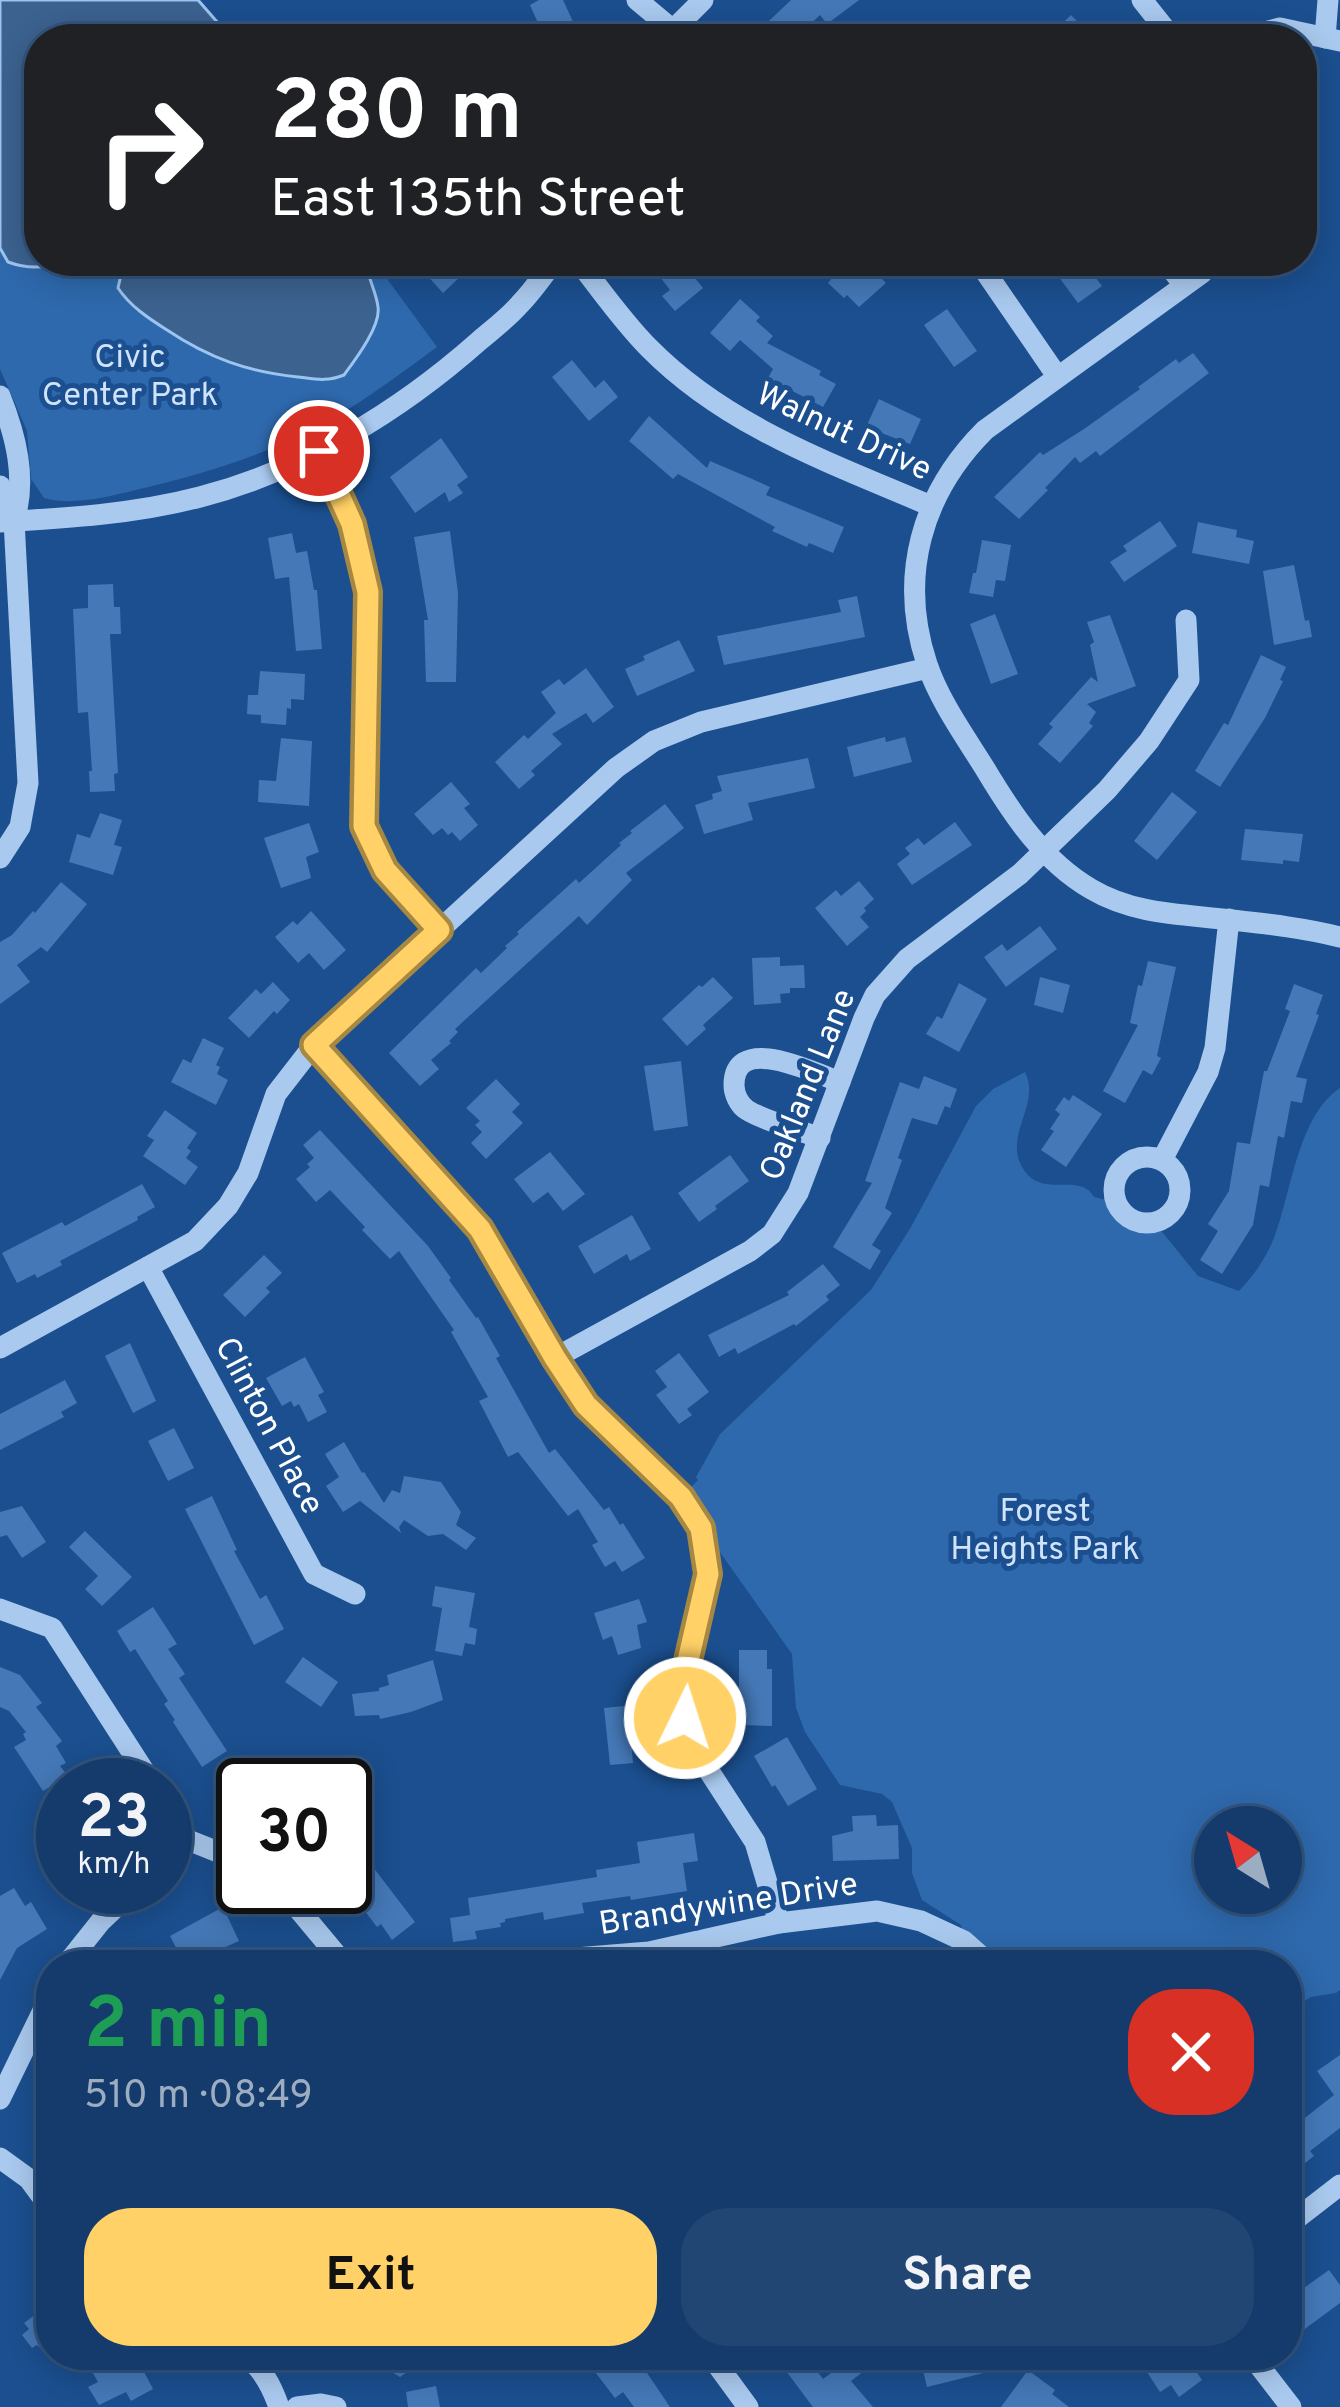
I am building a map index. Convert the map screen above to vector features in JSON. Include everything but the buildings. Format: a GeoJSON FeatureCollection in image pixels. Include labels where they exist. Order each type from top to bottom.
{"type":"FeatureCollection","features":[{"type":"Feature","properties":{"kind":"street"},"geometry":{"type":"LineString","coordinates":[[637,0],[661,24]]}},
{"type":"Feature","properties":{"kind":"street"},"geometry":{"type":"LineString","coordinates":[[680,24],[703,0]]}},
{"type":"Feature","properties":{"kind":"street"},"geometry":{"type":"LineString","coordinates":[[1142,0],[1161,24]]}},
{"type":"Feature","properties":{"kind":"street"},"geometry":{"type":"LineString","coordinates":[[1328,0],[1333,40]]}},
{"type":"Feature","properties":{"kind":"street"},"geometry":{"type":"LineString","coordinates":[[7,522],[123,512],[202,496],[319,451],[381,417],[452,366],[518,307],[543,276]]}},
{"type":"Feature","properties":{"kind":"street","name":"Walnut Drive"},"geometry":{"type":"LineString","coordinates":[[590,276],[648,347],[713,403],[781,442],[932,506]]}},
{"type":"Feature","properties":{"kind":"street"},"geometry":{"type":"LineString","coordinates":[[987,276],[1057,376]]}},
{"type":"Feature","properties":{"kind":"street"},"geometry":{"type":"LineString","coordinates":[[1176,276],[1184,286]]}},
{"type":"Feature","properties":{"kind":"street"},"geometry":{"type":"LineString","coordinates":[[1196,276],[967,448],[932,506],[916,555],[917,627],[928,668],[1012,814],[1043,851],[1092,890],[1155,914],[1229,919],[1340,937]]}},
{"type":"Feature","properties":{"kind":"street"},"geometry":{"type":"LineString","coordinates":[[0,396],[17,452],[21,495],[7,522]]}},
{"type":"Feature","properties":{"kind":"street"},"geometry":{"type":"LineString","coordinates":[[319,451],[352,524],[368,592],[364,826],[385,870],[439,930]]}},
{"type":"Feature","properties":{"kind":"street"},"geometry":{"type":"LineString","coordinates":[[0,486],[28,782],[20,827],[0,858]]}},
{"type":"Feature","properties":{"kind":"street","name":"Oakland Lane"},"geometry":{"type":"LineString","coordinates":[[555,1358],[772,1234],[798,1193],[875,995],[907,958],[1020,874],[1107,790],[1149,740],[1189,680],[1186,620]]}},
{"type":"Feature","properties":{"kind":"street"},"geometry":{"type":"LineString","coordinates":[[0,1348],[195,1240],[228,1206],[248,1173],[276,1094],[314,1045],[616,768],[654,741],[701,722],[928,668]]}},
{"type":"Feature","properties":{"kind":"street"},"geometry":{"type":"LineString","coordinates":[[1162,1160],[1208,1072],[1215,1048],[1229,919]]}},
{"type":"Feature","properties":{"kind":"street"},"geometry":{"type":"LineString","coordinates":[[314,1045],[480,1229],[586,1405],[681,1497],[701,1528],[708,1574],[684,1678],[685,1718],[698,1754],[754,1842],[779,1923]]}},
{"type":"Feature","properties":{"kind":"street"},"geometry":{"type":"LineString","coordinates":[[820,1138],[747,1110],[734,1090],[734,1079],[748,1061],[765,1056],[839,1082]]}},
{"type":"Feature","properties":{"kind":"street","name":"Clinton Place"},"geometry":{"type":"LineString","coordinates":[[148,1267],[314,1574],[355,1594]]}},
{"type":"Feature","properties":{"kind":"street"},"geometry":{"type":"LineString","coordinates":[[0,1609],[52,1628],[136,1758]]}},
{"type":"Feature","properties":{"kind":"street","name":"Brandywine Drive"},"geometry":{"type":"LineString","coordinates":[[658,1950],[779,1923],[877,1911],[921,1921],[974,1950]]}},
{"type":"Feature","properties":{"kind":"street"},"geometry":{"type":"LineString","coordinates":[[78,1950],[108,1914]]}},
{"type":"Feature","properties":{"kind":"street"},"geometry":{"type":"LineString","coordinates":[[302,1914],[332,1950]]}},
{"type":"Feature","properties":{"kind":"street"},"geometry":{"type":"LineString","coordinates":[[0,2099],[36,2025]]}},
{"type":"Feature","properties":{"kind":"street"},"geometry":{"type":"LineString","coordinates":[[0,2158],[36,2189]]}},
{"type":"Feature","properties":{"kind":"street"},"geometry":{"type":"LineString","coordinates":[[1302,2214],[1340,2185]]}},
{"type":"Feature","properties":{"kind":"street"},"geometry":{"type":"LineString","coordinates":[[260,2370],[280,2407]]}},
{"type":"Feature","properties":{"kind":"street"},"geometry":{"type":"LineString","coordinates":[[721,2370],[748,2407]]}},
{"type":"Feature","properties":{"kind":"street"},"geometry":{"type":"LineString","coordinates":[[1263,2370],[1291,2407]]}},
{"type":"Feature","properties":{"kind":"street"},"geometry":{"type":"LineString","coordinates":[[297,2407],[336,2407]]}},
{"type":"Feature","properties":{"kind":"green space","name":"Civic Center Park"},"geometry":{"type":"Polygon","coordinates":[[[0,0],[24,24],[24,276],[385,276],[437,347],[329,421],[248,458],[102,498],[67,501],[44,498],[31,479],[27,431],[0,369],[0,0]]]}},
{"type":"Feature","properties":{"kind":"green space","name":"Forest Heights Park"},"geometry":{"type":"Polygon","coordinates":[[[1025,1072],[1029,1095],[1017,1153],[1029,1176],[1048,1184],[1079,1186],[1094,1197],[1117,1203],[1132,1218],[1154,1222],[1198,1276],[1239,1291],[1272,1243],[1305,1135],[1340,1088],[1340,1990],[1336,1993],[1302,2003],[1302,1950],[974,1950],[964,1941],[961,1925],[922,1900],[912,1873],[912,1848],[892,1802],[882,1794],[840,1785],[805,1732],[796,1708],[792,1654],[681,1497],[698,1480],[720,1434],[871,1290],[976,1106],[993,1089],[1025,1072]]]}},
{"type":"Feature","properties":{"kind":"shaded area"},"geometry":{"type":"Polygon","coordinates":[[[0,0],[198,0],[219,24],[24,24],[24,266],[8,262],[0,248],[0,0]]]}},
{"type":"Feature","properties":{"kind":"shaded area"},"geometry":{"type":"Polygon","coordinates":[[[121,276],[369,276],[378,315],[344,375],[321,379],[229,362],[160,325],[118,288],[121,276]]]}},
{"type":"Feature","properties":{"kind":"route"},"geometry":{"type":"LineString","coordinates":[[319,451],[352,524],[368,592],[364,826],[385,870],[439,930],[314,1045],[480,1229],[586,1405],[681,1497],[701,1528],[708,1574],[684,1678],[685,1718]]}}]}
